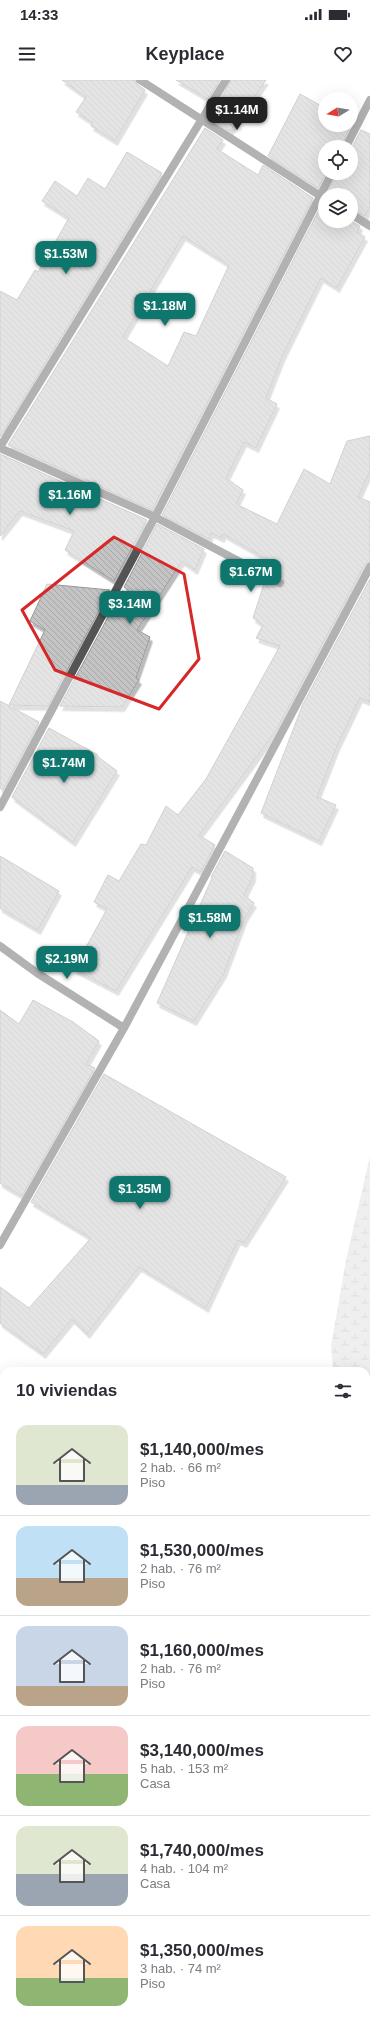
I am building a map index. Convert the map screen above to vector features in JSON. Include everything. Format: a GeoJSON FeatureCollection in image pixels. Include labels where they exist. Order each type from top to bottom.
{"type":"FeatureCollection","features":[{"type":"Feature","properties":{"kind":"street"},"geometry":{"type":"LineString","coordinates":[[140,80],[318,194]]}},
{"type":"Feature","properties":{"kind":"street"},"geometry":{"type":"LineString","coordinates":[[226,80],[0,448],[155,517],[280,583]]}},
{"type":"Feature","properties":{"kind":"street"},"geometry":{"type":"LineString","coordinates":[[350,140],[370,100]]}},
{"type":"Feature","properties":{"kind":"street"},"geometry":{"type":"LineString","coordinates":[[0,807],[155,517],[318,205]]}},
{"type":"Feature","properties":{"kind":"street"},"geometry":{"type":"LineString","coordinates":[[358,218],[370,226]]}},
{"type":"Feature","properties":{"kind":"street"},"geometry":{"type":"LineString","coordinates":[[0,1245],[124,1028],[370,567]]}},
{"type":"Feature","properties":{"kind":"street"},"geometry":{"type":"LineString","coordinates":[[0,946],[37,973],[124,1028]]}},
{"type":"Feature","properties":{"kind":"highlighted area"},"geometry":{"type":"Polygon","coordinates":[[[114,537],[184,574],[199,659],[159,709],[55,670],[22,610],[114,537]]]}},
{"type":"Feature","properties":{"kind":"green space"},"geometry":{"type":"Polygon","coordinates":[[[370,1156],[370,1367],[333,1367],[331,1346],[346,1260],[370,1156]]]}},
{"type":"Feature","properties":{"kind":"building"},"geometry":{"type":"Polygon","coordinates":[[[62,80],[135,80],[137,84],[145,90],[115,141],[91,126],[93,123],[76,112],[86,97],[62,80]]]}},
{"type":"Feature","properties":{"kind":"building"},"geometry":{"type":"Polygon","coordinates":[[[176,80],[220,80],[208,99],[176,80]]]}},
{"type":"Feature","properties":{"kind":"building"},"geometry":{"type":"Polygon","coordinates":[[[231,80],[266,80],[230,131],[210,119],[231,80]]]}},
{"type":"Feature","properties":{"kind":"building"},"geometry":{"type":"Polygon","coordinates":[[[300,94],[318,104],[318,132],[348,132],[344,140],[318,140],[318,180],[322,180],[318,188],[268,156],[300,94]]]}},
{"type":"Feature","properties":{"kind":"building"},"geometry":{"type":"Polygon","coordinates":[[[205,128],[223,140],[217,149],[258,175],[263,165],[313,198],[152,510],[8,445],[205,128]],[[183,236],[123,337],[168,366],[184,332],[196,336],[229,265],[183,236]]]}},
{"type":"Feature","properties":{"kind":"building"},"geometry":{"type":"Polygon","coordinates":[[[361,130],[370,134],[370,206],[365,216],[358,212],[358,188],[330,188],[334,180],[358,180],[358,140],[356,140],[361,130]]]}},
{"type":"Feature","properties":{"kind":"building"},"geometry":{"type":"Polygon","coordinates":[[[127,152],[162,173],[0,437],[0,291],[17,300],[35,270],[38,272],[69,218],[42,201],[55,181],[77,196],[88,178],[105,189],[127,152]]]}},
{"type":"Feature","properties":{"kind":"building"},"geometry":{"type":"Polygon","coordinates":[[[318,212],[318,228],[358,228],[358,225],[360,226],[357,232],[365,237],[337,288],[321,278],[282,357],[266,398],[277,404],[256,448],[244,442],[226,478],[243,490],[236,504],[277,524],[304,469],[330,484],[347,441],[370,436],[370,471],[358,497],[370,502],[370,562],[365,564],[277,729],[199,835],[215,845],[201,872],[192,867],[116,991],[74,969],[107,909],[94,902],[108,875],[119,881],[141,844],[146,845],[166,806],[178,815],[206,779],[280,646],[256,638],[263,625],[253,618],[265,581],[280,588],[285,585],[283,578],[269,571],[272,562],[223,534],[222,538],[211,533],[209,539],[162,515],[318,212]]]}},
{"type":"Feature","properties":{"kind":"building"},"geometry":{"type":"Polygon","coordinates":[[[0,454],[147,520],[114,581],[65,550],[74,531],[20,511],[0,536],[0,454]]]}},
{"type":"Feature","properties":{"kind":"building"},"geometry":{"type":"Polygon","coordinates":[[[157,524],[204,549],[195,570],[182,561],[137,630],[150,637],[136,678],[139,680],[122,707],[60,706],[122,591],[130,592],[124,587],[157,524]]]}},
{"type":"Feature","properties":{"kind":"building"},"geometry":{"type":"Polygon","coordinates":[[[370,579],[370,702],[360,698],[337,746],[317,797],[336,805],[319,841],[261,813],[303,704],[370,579]]]}},
{"type":"Feature","properties":{"kind":"building"},"geometry":{"type":"Polygon","coordinates":[[[47,584],[110,590],[48,706],[9,705],[45,630],[30,621],[47,584]]]}},
{"type":"Feature","properties":{"kind":"building"},"geometry":{"type":"Polygon","coordinates":[[[0,701],[39,722],[3,790],[0,788],[0,701]]]}},
{"type":"Feature","properties":{"kind":"building"},"geometry":{"type":"Polygon","coordinates":[[[49,728],[98,755],[97,756],[117,771],[73,842],[12,797],[49,728]]]}},
{"type":"Feature","properties":{"kind":"building"},"geometry":{"type":"Polygon","coordinates":[[[225,851],[253,868],[253,877],[244,895],[254,903],[245,917],[224,973],[194,1021],[157,1003],[212,878],[211,877],[225,851]]]}},
{"type":"Feature","properties":{"kind":"building"},"geometry":{"type":"Polygon","coordinates":[[[0,856],[59,891],[38,930],[0,908],[0,856]]]}},
{"type":"Feature","properties":{"kind":"building"},"geometry":{"type":"Polygon","coordinates":[[[33,1000],[73,1022],[99,1041],[86,1064],[95,1068],[22,1196],[0,1183],[0,1010],[19,1024],[33,1000]]]}},
{"type":"Feature","properties":{"kind":"building"},"geometry":{"type":"Polygon","coordinates":[[[104,1074],[286,1177],[244,1243],[238,1240],[206,1308],[139,1267],[87,1334],[72,1319],[43,1354],[0,1323],[0,1287],[29,1308],[91,1238],[31,1202],[104,1074]]]}}]}
